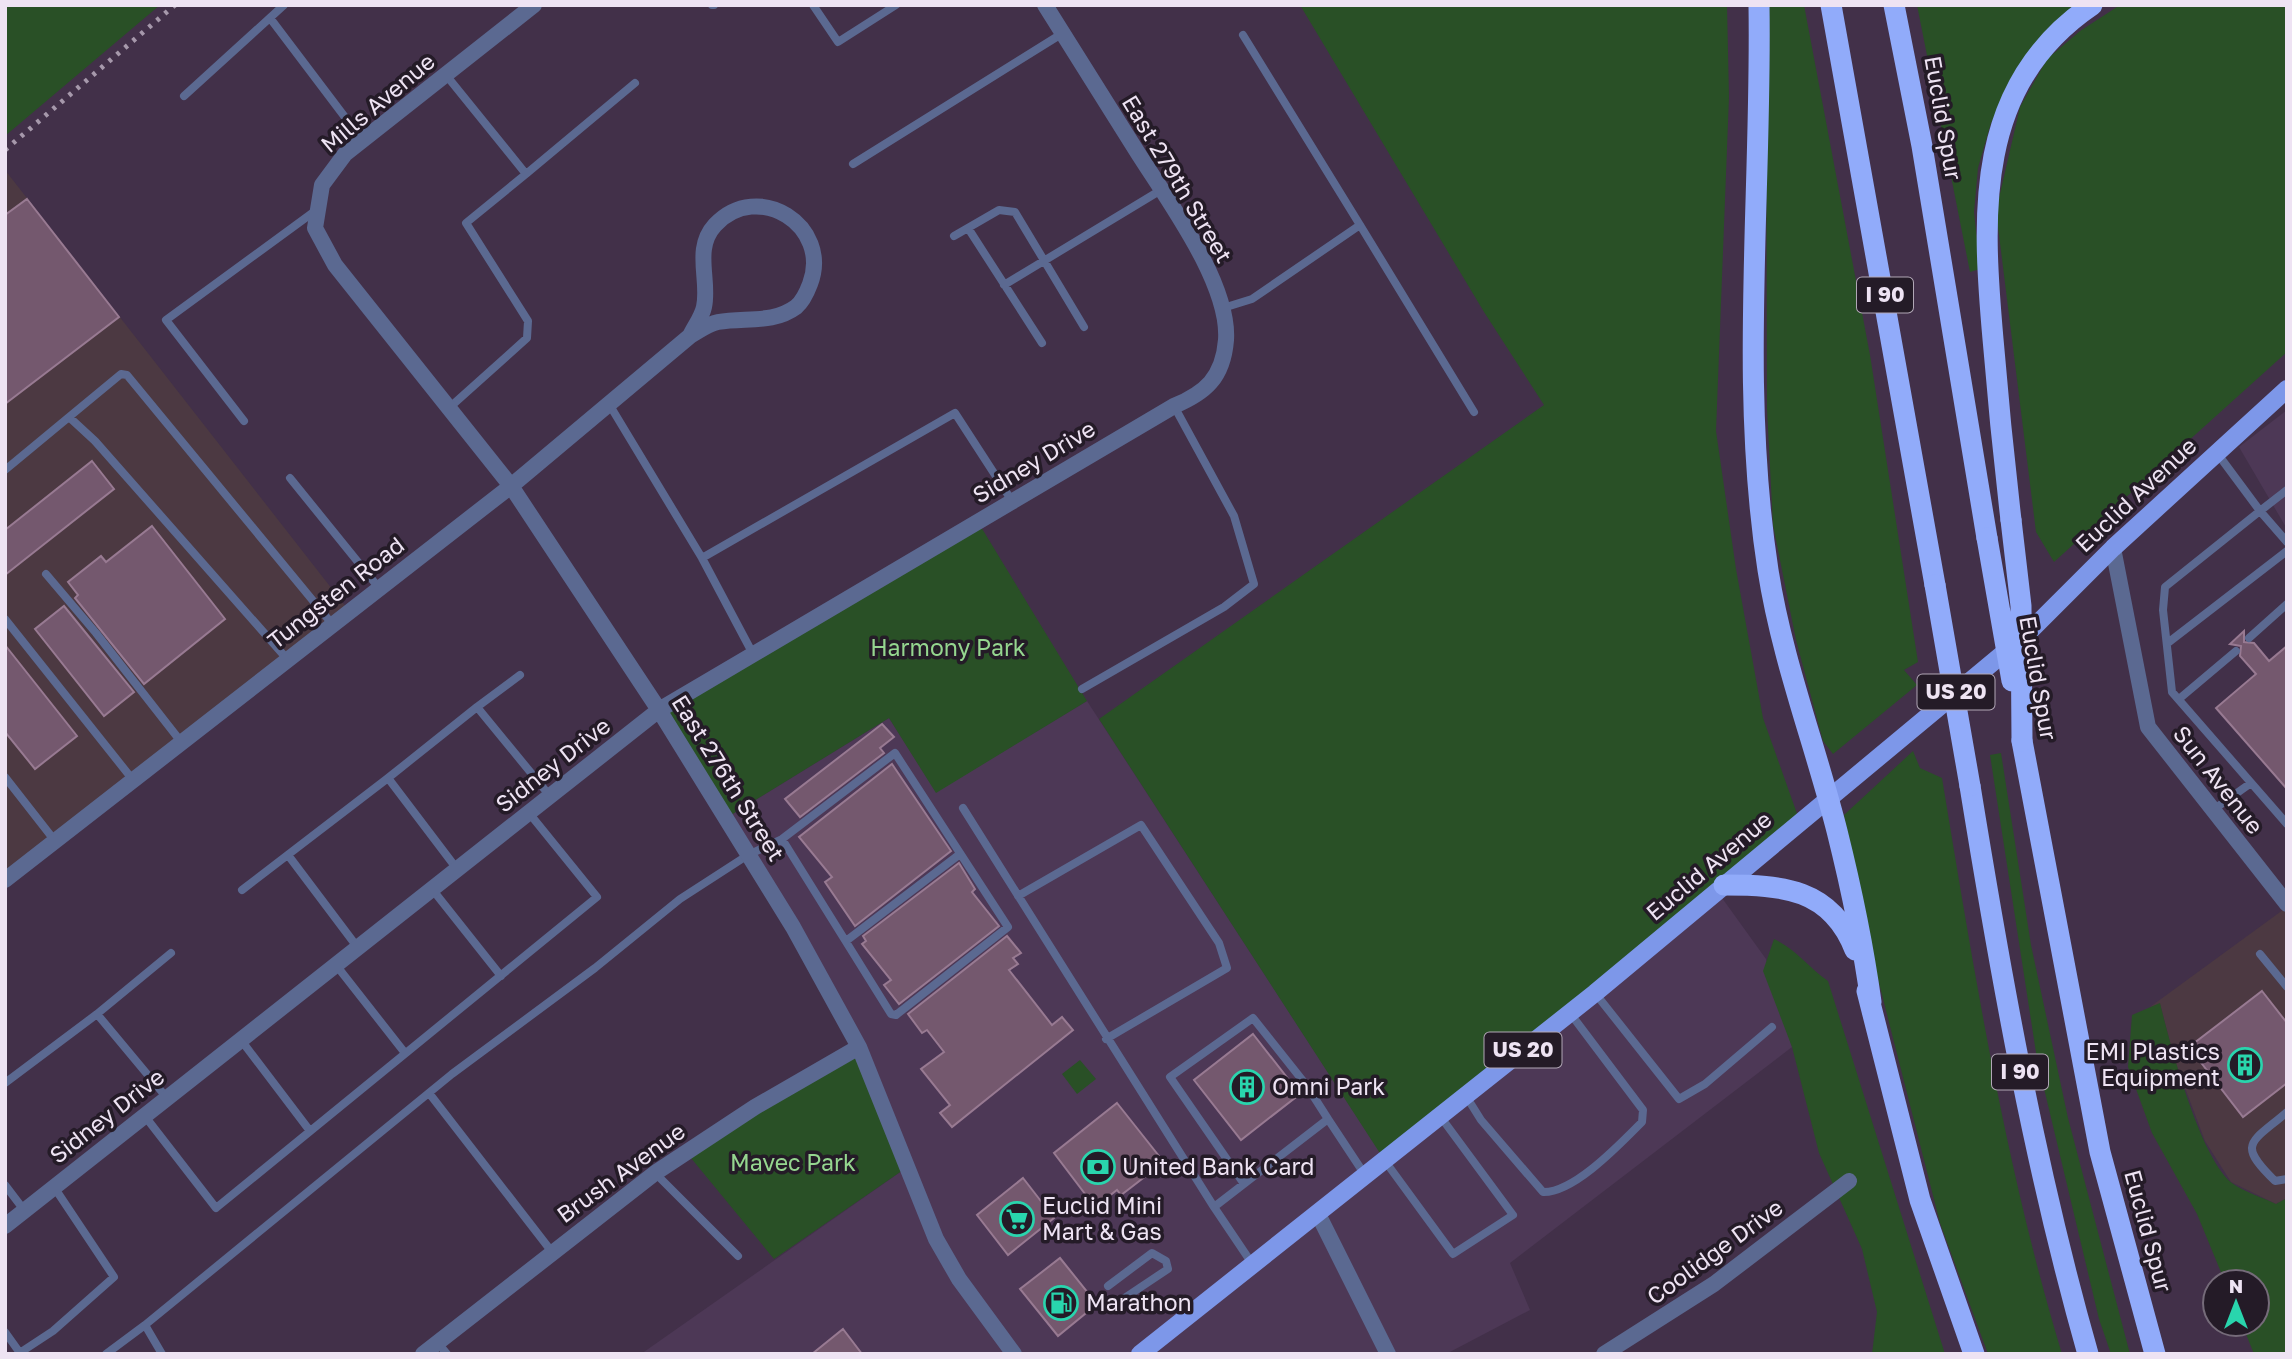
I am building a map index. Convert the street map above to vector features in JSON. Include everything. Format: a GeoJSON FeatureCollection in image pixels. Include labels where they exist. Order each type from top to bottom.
{"type":"FeatureCollection","features":[{"type":"Feature","properties":{"kind":"highway"},"geometry":{"type":"LineString","coordinates":[[1759,5],[1753,316],[1757,479],[1768,572],[1784,645],[1827,798],[1863,946],[1871,1002]]}},
{"type":"Feature","properties":{"kind":"highway","name":"I 90"},"geometry":{"type":"LineString","coordinates":[[1831,5],[2028,1111],[2057,1241],[2088,1354]]}},
{"type":"Feature","properties":{"kind":"highway","name":"Euclid Spur"},"geometry":{"type":"LineString","coordinates":[[1894,5],[1922,146],[2022,741],[2097,1138],[2155,1354]]}},
{"type":"Feature","properties":{"kind":"highway"},"geometry":{"type":"LineString","coordinates":[[2022,741],[2021,606],[1988,280],[1986,220],[1989,175],[2006,112],[2024,76],[2050,42],[2092,5]]}},
{"type":"Feature","properties":{"kind":"highway"},"geometry":{"type":"LineString","coordinates":[[1724,885],[1792,890],[1827,908],[1848,933],[1871,1002],[1920,1200],[1974,1354]]}},
{"type":"Feature","properties":{"kind":"main road","name":"Euclid Avenue"},"geometry":{"type":"LineString","coordinates":[[1140,1354],[1595,993],[2028,633],[2113,548],[2287,389]]}},
{"type":"Feature","properties":{"kind":"street","name":"Mills Avenue"},"geometry":{"type":"LineString","coordinates":[[335,265],[315,228],[322,185],[345,155],[534,5]]}},
{"type":"Feature","properties":{"kind":"street","name":"East 279th Street"},"geometry":{"type":"LineString","coordinates":[[1045,5],[1199,252],[1223,308],[1226,340],[1218,373],[1201,394],[1174,406]]}},
{"type":"Feature","properties":{"kind":"street","name":"Tungsten Road"},"geometry":{"type":"LineString","coordinates":[[5,880],[511,486],[690,336],[715,322],[778,316],[797,306],[815,271],[807,233],[792,216],[771,207],[749,205],[728,213],[713,227],[704,247],[704,307],[690,336]]}},
{"type":"Feature","properties":{"kind":"street","name":"East 276th Street"},"geometry":{"type":"LineString","coordinates":[[335,265],[511,486],[659,709],[748,855],[859,1047],[936,1239],[959,1279],[1014,1354]]}},
{"type":"Feature","properties":{"kind":"street","name":"Sidney Drive"},"geometry":{"type":"LineString","coordinates":[[5,1226],[659,709],[1174,406]]}},
{"type":"Feature","properties":{"kind":"street","name":"Sun Avenue"},"geometry":{"type":"LineString","coordinates":[[2113,548],[2148,727],[2287,904]]}},
{"type":"Feature","properties":{"kind":"street","name":"Brush Avenue"},"geometry":{"type":"LineString","coordinates":[[423,1354],[442,1348],[552,1252],[655,1173],[755,1107],[859,1047]]}},
{"type":"Feature","properties":{"kind":"street","name":"Coolidge Drive"},"geometry":{"type":"LineString","coordinates":[[1604,1354],[1714,1284],[1849,1181]]}},
{"type":"Feature","properties":{"kind":"street"},"geometry":{"type":"LineString","coordinates":[[1318,1214],[1388,1354]]}},
{"type":"Feature","properties":{"kind":"lane"},"geometry":{"type":"LineString","coordinates":[[184,96],[284,5]]}},
{"type":"Feature","properties":{"kind":"lane"},"geometry":{"type":"LineString","coordinates":[[813,5],[838,42],[895,5]]}},
{"type":"Feature","properties":{"kind":"lane"},"geometry":{"type":"LineString","coordinates":[[270,18],[363,141]]}},
{"type":"Feature","properties":{"kind":"lane"},"geometry":{"type":"LineString","coordinates":[[853,164],[1063,33]]}},
{"type":"Feature","properties":{"kind":"lane"},"geometry":{"type":"LineString","coordinates":[[1243,34],[1474,412]]}},
{"type":"Feature","properties":{"kind":"lane"},"geometry":{"type":"LineString","coordinates":[[446,75],[526,174]]}},
{"type":"Feature","properties":{"kind":"lane"},"geometry":{"type":"LineString","coordinates":[[449,408],[527,338],[528,321],[466,223],[635,83]]}},
{"type":"Feature","properties":{"kind":"lane"},"geometry":{"type":"LineString","coordinates":[[1004,285],[1161,190]]}},
{"type":"Feature","properties":{"kind":"lane"},"geometry":{"type":"LineString","coordinates":[[244,421],[166,320],[318,209]]}},
{"type":"Feature","properties":{"kind":"lane"},"geometry":{"type":"LineString","coordinates":[[954,236],[999,210],[1015,212],[1084,327]]}},
{"type":"Feature","properties":{"kind":"lane"},"geometry":{"type":"LineString","coordinates":[[1223,308],[1252,299],[1360,225]]}},
{"type":"Feature","properties":{"kind":"lane"},"geometry":{"type":"LineString","coordinates":[[968,228],[1042,344]]}},
{"type":"Feature","properties":{"kind":"lane"},"geometry":{"type":"LineString","coordinates":[[5,470],[112,380],[121,374],[127,375],[333,625]]}},
{"type":"Feature","properties":{"kind":"lane"},"geometry":{"type":"LineString","coordinates":[[609,404],[702,558],[753,654]]}},
{"type":"Feature","properties":{"kind":"lane"},"geometry":{"type":"LineString","coordinates":[[1082,689],[1224,607],[1254,584],[1234,516],[1174,406]]}},
{"type":"Feature","properties":{"kind":"lane"},"geometry":{"type":"LineString","coordinates":[[702,558],[955,413],[1012,502]]}},
{"type":"Feature","properties":{"kind":"lane"},"geometry":{"type":"LineString","coordinates":[[69,417],[95,441],[288,660]]}},
{"type":"Feature","properties":{"kind":"lane"},"geometry":{"type":"LineString","coordinates":[[2217,453],[2287,542]]}},
{"type":"Feature","properties":{"kind":"lane"},"geometry":{"type":"LineString","coordinates":[[290,478],[379,588]]}},
{"type":"Feature","properties":{"kind":"lane"},"geometry":{"type":"LineString","coordinates":[[2287,489],[2165,587],[2164,610],[2172,692],[2287,824]]}},
{"type":"Feature","properties":{"kind":"lane"},"geometry":{"type":"LineString","coordinates":[[2169,642],[2287,551]]}},
{"type":"Feature","properties":{"kind":"lane"},"geometry":{"type":"LineString","coordinates":[[46,574],[96,632],[181,743]]}},
{"type":"Feature","properties":{"kind":"lane"},"geometry":{"type":"LineString","coordinates":[[2249,638],[2287,604]]}},
{"type":"Feature","properties":{"kind":"lane"},"geometry":{"type":"LineString","coordinates":[[5,619],[133,780]]}},
{"type":"Feature","properties":{"kind":"lane"},"geometry":{"type":"LineString","coordinates":[[2179,699],[2236,651]]}},
{"type":"Feature","properties":{"kind":"lane"},"geometry":{"type":"LineString","coordinates":[[242,890],[520,675]]}},
{"type":"Feature","properties":{"kind":"lane"},"geometry":{"type":"LineString","coordinates":[[477,707],[550,796]]}},
{"type":"Feature","properties":{"kind":"lane"},"geometry":{"type":"LineString","coordinates":[[106,1354],[429,1093],[680,900],[748,855],[782,839],[895,753],[1008,927],[896,1015],[891,1014],[782,839]]}},
{"type":"Feature","properties":{"kind":"lane"},"geometry":{"type":"LineString","coordinates":[[5,777],[55,841]]}},
{"type":"Feature","properties":{"kind":"lane"},"geometry":{"type":"LineString","coordinates":[[388,778],[457,869]]}},
{"type":"Feature","properties":{"kind":"lane"},"geometry":{"type":"LineString","coordinates":[[2213,810],[2251,783]]}},
{"type":"Feature","properties":{"kind":"lane"},"geometry":{"type":"LineString","coordinates":[[962,808],[1106,1039],[1253,1265]]}},
{"type":"Feature","properties":{"kind":"lane"},"geometry":{"type":"LineString","coordinates":[[145,1115],[216,1208],[597,897],[529,813]]}},
{"type":"Feature","properties":{"kind":"lane"},"geometry":{"type":"LineString","coordinates":[[1018,896],[1141,825],[1219,943],[1227,968],[1106,1039]]}},
{"type":"Feature","properties":{"kind":"lane"},"geometry":{"type":"LineString","coordinates":[[846,942],[961,854]]}},
{"type":"Feature","properties":{"kind":"lane"},"geometry":{"type":"LineString","coordinates":[[288,855],[358,948]]}},
{"type":"Feature","properties":{"kind":"lane"},"geometry":{"type":"LineString","coordinates":[[432,889],[500,975]]}},
{"type":"Feature","properties":{"kind":"lane"},"geometry":{"type":"LineString","coordinates":[[5,1083],[97,1014],[171,953]]}},
{"type":"Feature","properties":{"kind":"lane"},"geometry":{"type":"LineString","coordinates":[[2260,954],[2286,984]]}},
{"type":"Feature","properties":{"kind":"lane"},"geometry":{"type":"LineString","coordinates":[[335,965],[405,1054]]}},
{"type":"Feature","properties":{"kind":"lane"},"geometry":{"type":"LineString","coordinates":[[1595,993],[1679,1100],[1705,1084],[1772,1027]]}},
{"type":"Feature","properties":{"kind":"lane"},"geometry":{"type":"LineString","coordinates":[[1466,1096],[1481,1120],[1543,1192],[1555,1193],[1582,1176],[1642,1122],[1643,1110],[1570,1013]]}},
{"type":"Feature","properties":{"kind":"lane"},"geometry":{"type":"LineString","coordinates":[[97,1014],[167,1098]]}},
{"type":"Feature","properties":{"kind":"lane"},"geometry":{"type":"LineString","coordinates":[[1244,1184],[1170,1077],[1253,1018],[1307,1086],[1366,1176]]}},
{"type":"Feature","properties":{"kind":"lane"},"geometry":{"type":"LineString","coordinates":[[240,1040],[310,1131]]}},
{"type":"Feature","properties":{"kind":"lane"},"geometry":{"type":"LineString","coordinates":[[429,1093],[552,1252]]}},
{"type":"Feature","properties":{"kind":"lane"},"geometry":{"type":"LineString","coordinates":[[2287,1112],[2252,1142],[2250,1150],[2254,1161],[2275,1181],[2287,1179]]}},
{"type":"Feature","properties":{"kind":"lane"},"geometry":{"type":"LineString","coordinates":[[1385,1161],[1453,1254],[1513,1215],[1440,1116]]}},
{"type":"Feature","properties":{"kind":"lane"},"geometry":{"type":"LineString","coordinates":[[1214,1207],[1328,1119]]}},
{"type":"Feature","properties":{"kind":"lane"},"geometry":{"type":"LineString","coordinates":[[655,1173],[738,1256]]}},
{"type":"Feature","properties":{"kind":"lane"},"geometry":{"type":"LineString","coordinates":[[5,1185],[24,1210]]}},
{"type":"Feature","properties":{"kind":"lane"},"geometry":{"type":"LineString","coordinates":[[5,1332],[19,1353],[54,1331],[114,1277],[54,1187]]}},
{"type":"Feature","properties":{"kind":"lane"},"geometry":{"type":"LineString","coordinates":[[1108,1286],[1152,1253],[1166,1261],[1168,1269],[1120,1301]]}},
{"type":"Feature","properties":{"kind":"lane"},"geometry":{"type":"LineString","coordinates":[[145,1325],[162,1354]]}},
{"type":"Feature","properties":{"kind":"shaded area"},"geometry":{"type":"Polygon","coordinates":[[[5,170],[350,612],[5,880],[5,170]]]}},
{"type":"Feature","properties":{"kind":"shaded area"},"geometry":{"type":"Polygon","coordinates":[[[2287,410],[2287,529],[2239,447],[2287,410]]]}},
{"type":"Feature","properties":{"kind":"shaded area"},"geometry":{"type":"Polygon","coordinates":[[[1087,701],[1385,1160],[1717,891],[1766,959],[1792,1047],[1510,1263],[1530,1310],[1446,1354],[641,1354],[906,1168],[859,1047],[726,818],[889,718],[936,792],[1087,701]]]}},
{"type":"Feature","properties":{"kind":"shaded area"},"geometry":{"type":"Polygon","coordinates":[[[2287,907],[2287,1198],[2276,1204],[2231,1182],[2205,1141],[2175,1061],[2160,1004],[2150,1007],[2287,907]]]}},
{"type":"Feature","properties":{"kind":"green space"},"geometry":{"type":"Polygon","coordinates":[[[5,5],[160,5],[5,136],[5,5]]]}},
{"type":"Feature","properties":{"kind":"green space"},"geometry":{"type":"Polygon","coordinates":[[[1300,5],[1727,5],[1729,97],[1716,431],[1736,569],[1763,718],[1800,822],[1385,1161],[1099,719],[1544,405],[1484,312],[1300,5]]]}},
{"type":"Feature","properties":{"kind":"green space"},"geometry":{"type":"Polygon","coordinates":[[[1766,5],[1804,5],[1870,355],[1918,662],[1904,670],[1917,685],[1833,754],[1823,741],[1796,640],[1773,525],[1767,409],[1766,5]]]}},
{"type":"Feature","properties":{"kind":"green space"},"geometry":{"type":"Polygon","coordinates":[[[1917,5],[2076,5],[2021,65],[1991,123],[1978,168],[1974,212],[1980,269],[1970,272],[1917,5]]]}},
{"type":"Feature","properties":{"kind":"green space"},"geometry":{"type":"Polygon","coordinates":[[[2120,5],[2287,5],[2287,352],[2054,562],[2036,532],[1996,211],[2020,107],[2047,59],[2080,31],[2120,5]]]}},
{"type":"Feature","properties":{"kind":"green space","name":"Harmony Park"},"geometry":{"type":"Polygon","coordinates":[[[978,522],[1087,701],[936,793],[889,718],[726,818],[659,710],[978,522]]]}},
{"type":"Feature","properties":{"kind":"green space"},"geometry":{"type":"Polygon","coordinates":[[[1913,751],[1920,768],[1942,778],[2007,1140],[2062,1354],[1988,1354],[1940,1223],[1864,924],[1844,815],[1913,751]]]}},
{"type":"Feature","properties":{"kind":"green space"},"geometry":{"type":"Polygon","coordinates":[[[2001,753],[2031,945],[2068,1118],[2130,1354],[2111,1354],[2099,1319],[2037,1059],[1990,755],[2001,753]]]}},
{"type":"Feature","properties":{"kind":"green space"},"geometry":{"type":"Polygon","coordinates":[[[1774,939],[1789,948],[1828,981],[1945,1354],[1872,1354],[1877,1312],[1862,1249],[1819,1153],[1792,1047],[1763,971],[1774,939]]]}},
{"type":"Feature","properties":{"kind":"green space"},"geometry":{"type":"Polygon","coordinates":[[[2160,1003],[2188,1099],[2220,1170],[2232,1183],[2276,1204],[2287,1198],[2287,1354],[2254,1354],[2248,1338],[2271,1338],[2271,1268],[2219,1268],[2197,1214],[2152,1133],[2128,1067],[2132,1015],[2160,1003]]]}},
{"type":"Feature","properties":{"kind":"green space","name":"Mavec Park"},"geometry":{"type":"Polygon","coordinates":[[[859,1047],[906,1168],[774,1259],[686,1152],[859,1047]]]}},
{"type":"Feature","properties":{"kind":"green space"},"geometry":{"type":"Polygon","coordinates":[[[1080,1060],[1096,1079],[1077,1094],[1062,1074],[1080,1060]]]}},
{"type":"Feature","properties":{"kind":"building"},"geometry":{"type":"Polygon","coordinates":[[[27,199],[119,317],[5,404],[5,215],[27,199]]]}},
{"type":"Feature","properties":{"kind":"building"},"geometry":{"type":"Polygon","coordinates":[[[92,461],[114,489],[5,575],[5,530],[92,461]]]}},
{"type":"Feature","properties":{"kind":"building"},"geometry":{"type":"Polygon","coordinates":[[[152,526],[225,619],[144,684],[75,598],[78,595],[68,582],[101,556],[106,562],[152,526]]]}},
{"type":"Feature","properties":{"kind":"building"},"geometry":{"type":"Polygon","coordinates":[[[64,606],[134,692],[104,716],[35,629],[64,606]]]}},
{"type":"Feature","properties":{"kind":"building"},"geometry":{"type":"Polygon","coordinates":[[[2244,631],[2244,642],[2254,643],[2269,661],[2287,646],[2287,789],[2216,708],[2256,674],[2240,656],[2241,646],[2230,644],[2244,631]]]}},
{"type":"Feature","properties":{"kind":"building"},"geometry":{"type":"Polygon","coordinates":[[[5,645],[77,736],[35,769],[5,732],[5,645]]]}},
{"type":"Feature","properties":{"kind":"building"},"geometry":{"type":"Polygon","coordinates":[[[882,724],[894,737],[880,748],[884,753],[800,817],[785,799],[882,724]]]}},
{"type":"Feature","properties":{"kind":"building"},"geometry":{"type":"Polygon","coordinates":[[[892,764],[951,851],[855,926],[825,882],[832,877],[799,837],[892,764]]]}},
{"type":"Feature","properties":{"kind":"building"},"geometry":{"type":"Polygon","coordinates":[[[959,863],[975,889],[972,892],[999,926],[899,1004],[884,985],[891,980],[862,944],[866,941],[863,936],[959,863]]]}},
{"type":"Feature","properties":{"kind":"building"},"geometry":{"type":"Polygon","coordinates":[[[1007,936],[1021,953],[1013,958],[1018,964],[1009,970],[1052,1025],[1062,1017],[1073,1030],[952,1127],[940,1113],[950,1105],[921,1069],[944,1052],[927,1030],[922,1033],[908,1014],[1007,936]]]}},
{"type":"Feature","properties":{"kind":"building","name":"EMI Plastics Equipment"},"geometry":{"type":"Polygon","coordinates":[[[2262,991],[2287,1023],[2287,1083],[2243,1117],[2189,1047],[2262,991]]]}},
{"type":"Feature","properties":{"kind":"building","name":"Omni Park"},"geometry":{"type":"Polygon","coordinates":[[[1253,1034],[1300,1094],[1241,1140],[1194,1080],[1253,1034]]]}},
{"type":"Feature","properties":{"kind":"building"},"geometry":{"type":"Polygon","coordinates":[[[1117,1103],[1159,1156],[1142,1169],[1147,1175],[1121,1195],[1117,1190],[1095,1207],[1054,1153],[1117,1103]]]}},
{"type":"Feature","properties":{"kind":"building"},"geometry":{"type":"Polygon","coordinates":[[[1023,1178],[1054,1218],[1008,1255],[977,1215],[1023,1178]]]}},
{"type":"Feature","properties":{"kind":"building"},"geometry":{"type":"Polygon","coordinates":[[[1060,1258],[1097,1304],[1058,1336],[1020,1289],[1060,1258]]]}},
{"type":"Feature","properties":{"kind":"building"},"geometry":{"type":"Polygon","coordinates":[[[843,1329],[862,1354],[812,1354],[843,1329]]]}},
{"type":"Feature","properties":{"kind":"railway"},"geometry":{"type":"LineString","coordinates":[[5,150],[175,5]]}},
{"type":"Feature","properties":{"kind":"place","name":"EMI Plastics Equipment"},"geometry":{"type":"Point","coordinates":[2245,1065]}},
{"type":"Feature","properties":{"kind":"place","name":"Omni Park"},"geometry":{"type":"Point","coordinates":[1247,1087]}},
{"type":"Feature","properties":{"kind":"place","name":"United Bank Card"},"geometry":{"type":"Point","coordinates":[1098,1167]}},
{"type":"Feature","properties":{"kind":"place","name":"Euclid Mini Mart & Gas"},"geometry":{"type":"Point","coordinates":[1017,1219]}},
{"type":"Feature","properties":{"kind":"place","name":"Marathon"},"geometry":{"type":"Point","coordinates":[1061,1303]}}]}
